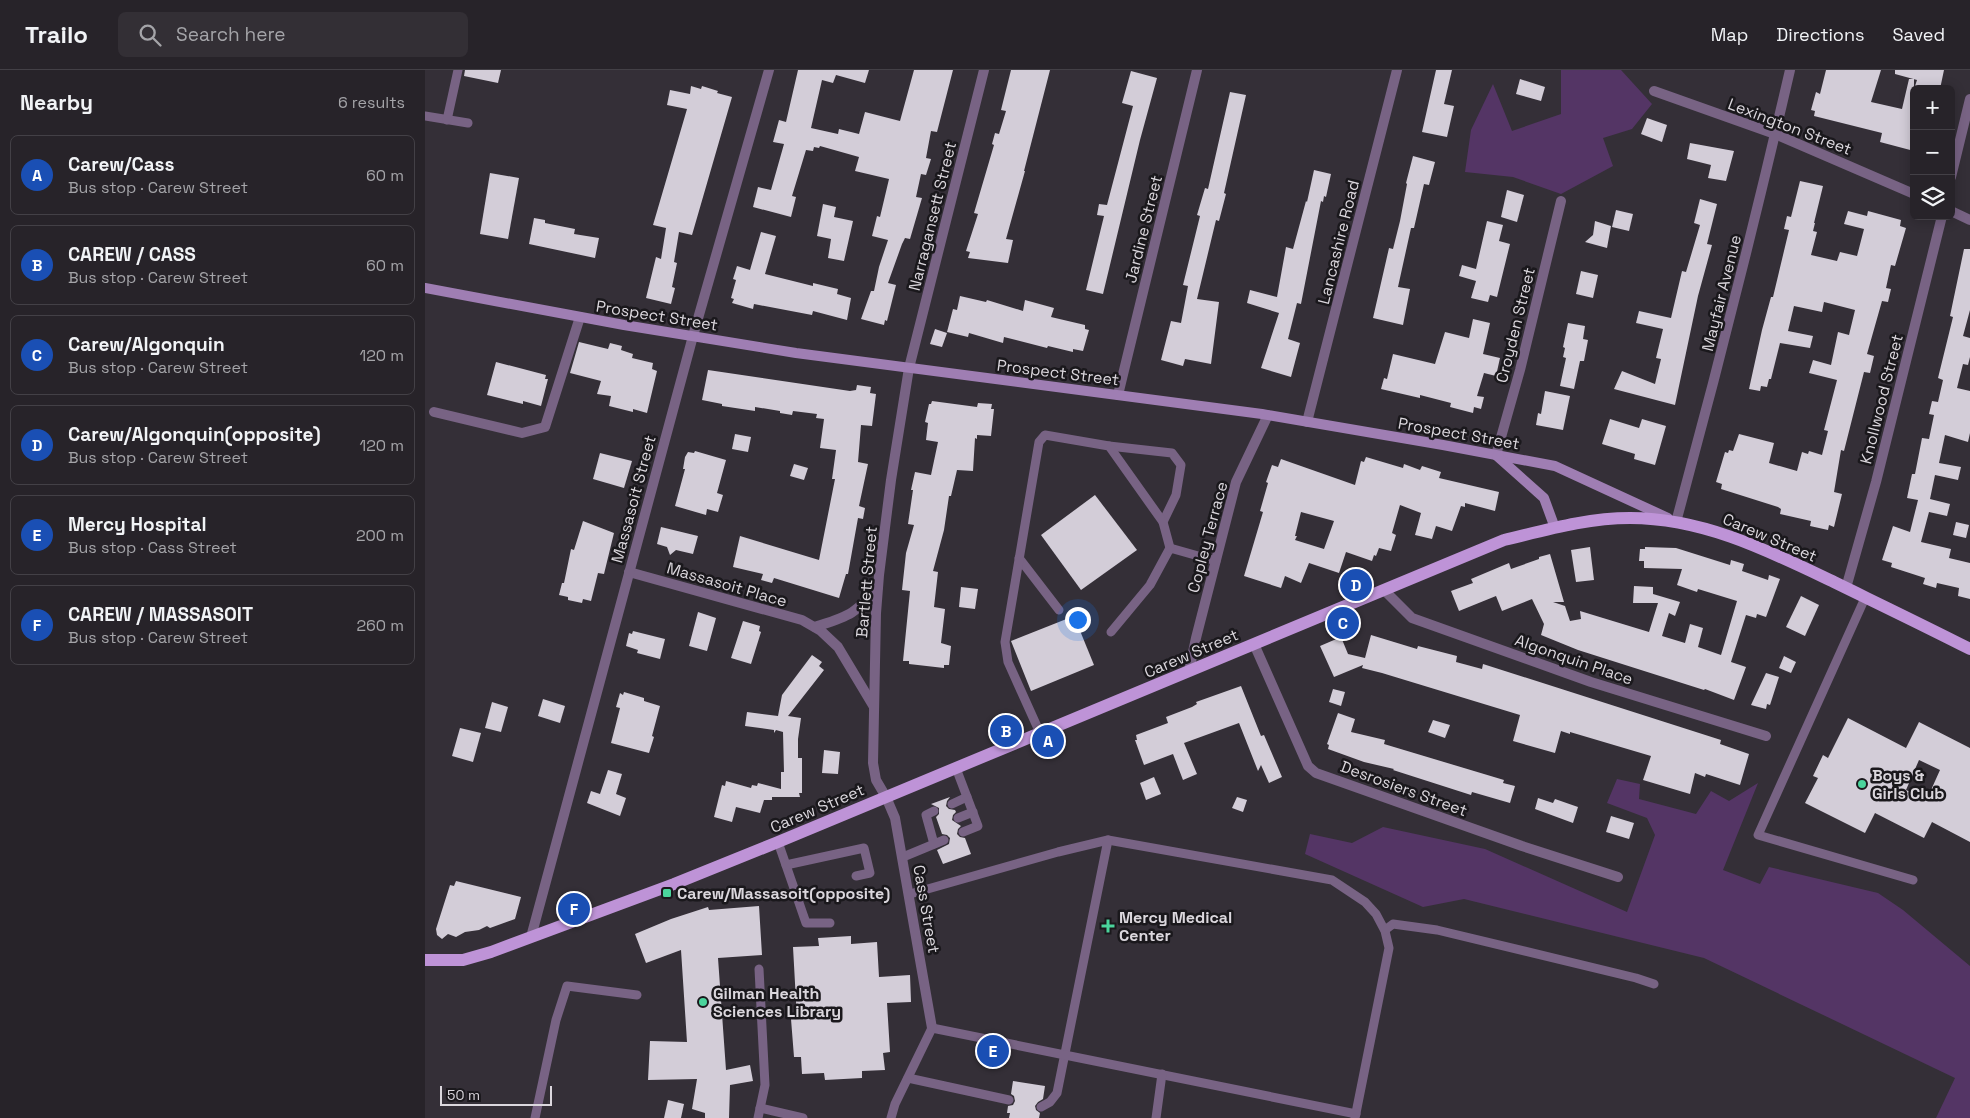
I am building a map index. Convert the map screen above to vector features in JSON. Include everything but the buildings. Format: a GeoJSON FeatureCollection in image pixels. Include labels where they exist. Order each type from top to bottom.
{"type":"FeatureCollection","features":[{"type":"Feature","properties":{"kind":"main road","name":"Prospect Street"},"geometry":{"type":"LineString","coordinates":[[425,288],[693,336],[909,368],[1268,415],[1555,466],[1676,522]]}},
{"type":"Feature","properties":{"kind":"main road"},"geometry":{"type":"LineString","coordinates":[[1496,455],[1544,498],[1555,528]]}},
{"type":"Feature","properties":{"kind":"main road","name":"Carew Street"},"geometry":{"type":"LineString","coordinates":[[425,960],[463,960],[491,952],[674,884],[1504,540],[1555,528],[1604,519],[1632,518],[1676,522],[1709,529],[1751,543],[1970,649]]}},
{"type":"Feature","properties":{"kind":"street","name":"Massasoit Street"},"geometry":{"type":"LineString","coordinates":[[531,937],[693,336],[769,70]]}},
{"type":"Feature","properties":{"kind":"street","name":"Narragansett Street"},"geometry":{"type":"LineString","coordinates":[[909,368],[984,70]]}},
{"type":"Feature","properties":{"kind":"street","name":"Jardine Street"},"geometry":{"type":"LineString","coordinates":[[1118,395],[1197,70]]}},
{"type":"Feature","properties":{"kind":"street","name":"Lancashire Road"},"geometry":{"type":"LineString","coordinates":[[1307,422],[1397,70]]}},
{"type":"Feature","properties":{"kind":"street","name":"Mayfair Avenue"},"geometry":{"type":"LineString","coordinates":[[1676,522],[1700,436],[1791,70]]}},
{"type":"Feature","properties":{"kind":"street","name":"Lexington Street"},"geometry":{"type":"LineString","coordinates":[[1654,92],[1775,134],[1910,192]]}},
{"type":"Feature","properties":{"kind":"street"},"geometry":{"type":"LineString","coordinates":[[1951,175],[1970,98]]}},
{"type":"Feature","properties":{"kind":"street","name":"Croyden Street"},"geometry":{"type":"LineString","coordinates":[[1496,455],[1520,370],[1561,201]]}},
{"type":"Feature","properties":{"kind":"street"},"geometry":{"type":"LineString","coordinates":[[1955,213],[1970,220]]}},
{"type":"Feature","properties":{"kind":"street","name":"Knollwood Street"},"geometry":{"type":"LineString","coordinates":[[1846,588],[1876,482],[1941,220]]}},
{"type":"Feature","properties":{"kind":"street"},"geometry":{"type":"LineString","coordinates":[[434,412],[523,433],[545,427],[580,317]]}},
{"type":"Feature","properties":{"kind":"street","name":"Bartlett Street"},"geometry":{"type":"LineString","coordinates":[[886,797],[876,780],[873,763],[878,587],[891,480],[909,368]]}},
{"type":"Feature","properties":{"kind":"street","name":"Copley Terrace"},"geometry":{"type":"LineString","coordinates":[[1189,671],[1195,638],[1236,482],[1268,415]]}},
{"type":"Feature","properties":{"kind":"street","name":"Massasoit Place"},"geometry":{"type":"LineString","coordinates":[[629,572],[802,620],[821,630],[838,647],[874,707]]}},
{"type":"Feature","properties":{"kind":"street"},"geometry":{"type":"LineString","coordinates":[[815,627],[848,616],[863,606],[878,587]]}},
{"type":"Feature","properties":{"kind":"street","name":"Algonquin Place"},"geometry":{"type":"LineString","coordinates":[[1384,590],[1412,618],[1591,682],[1766,736]]}},
{"type":"Feature","properties":{"kind":"street","name":"Desrosiers Street"},"geometry":{"type":"LineString","coordinates":[[1254,644],[1308,766],[1316,773],[1522,846],[1618,876]]}},
{"type":"Feature","properties":{"kind":"street","name":"Cass Street"},"geometry":{"type":"LineString","coordinates":[[886,797],[895,818],[903,857],[932,1028]]}},
{"type":"Feature","properties":{"kind":"lane"},"geometry":{"type":"LineString","coordinates":[[447,120],[458,70]]}},
{"type":"Feature","properties":{"kind":"lane"},"geometry":{"type":"LineString","coordinates":[[425,116],[468,123]]}},
{"type":"Feature","properties":{"kind":"lane"},"geometry":{"type":"LineString","coordinates":[[1039,733],[1008,662],[1005,642],[1039,442],[1045,435],[1109,446],[1172,453],[1181,465],[1176,496],[1163,522]]}},
{"type":"Feature","properties":{"kind":"lane"},"geometry":{"type":"LineString","coordinates":[[1109,446],[1163,522],[1169,548],[1150,585],[1111,632]]}},
{"type":"Feature","properties":{"kind":"lane"},"geometry":{"type":"LineString","coordinates":[[1169,548],[1216,561]]}},
{"type":"Feature","properties":{"kind":"lane"},"geometry":{"type":"LineString","coordinates":[[1019,558],[1059,610]]}},
{"type":"Feature","properties":{"kind":"lane"},"geometry":{"type":"LineString","coordinates":[[1865,598],[1758,836],[1913,880]]}},
{"type":"Feature","properties":{"kind":"lane"},"geometry":{"type":"LineString","coordinates":[[956,768],[978,826],[963,832]]}},
{"type":"Feature","properties":{"kind":"lane"},"geometry":{"type":"LineString","coordinates":[[952,804],[967,797]]}},
{"type":"Feature","properties":{"kind":"lane"},"geometry":{"type":"LineString","coordinates":[[934,811],[926,815],[935,828],[934,844]]}},
{"type":"Feature","properties":{"kind":"lane"},"geometry":{"type":"LineString","coordinates":[[958,818],[973,812]]}},
{"type":"Feature","properties":{"kind":"lane"},"geometry":{"type":"LineString","coordinates":[[903,857],[944,840]]}},
{"type":"Feature","properties":{"kind":"lane"},"geometry":{"type":"LineString","coordinates":[[1041,1107],[1050,1102],[1057,1094],[1108,840]]}},
{"type":"Feature","properties":{"kind":"lane"},"geometry":{"type":"LineString","coordinates":[[891,1118],[895,1104],[932,1028],[1162,1074],[1355,1116],[1389,948],[1385,930],[1376,914],[1365,902],[1332,880],[1108,840],[1058,852],[910,894]]}},
{"type":"Feature","properties":{"kind":"lane"},"geometry":{"type":"LineString","coordinates":[[778,842],[805,922],[830,923]]}},
{"type":"Feature","properties":{"kind":"lane"},"geometry":{"type":"LineString","coordinates":[[786,865],[864,848],[870,873],[856,876]]}},
{"type":"Feature","properties":{"kind":"lane"},"geometry":{"type":"LineString","coordinates":[[1385,930],[1393,924],[1437,930],[1654,984]]}},
{"type":"Feature","properties":{"kind":"lane"},"geometry":{"type":"LineString","coordinates":[[758,1118],[765,1085],[759,970]]}},
{"type":"Feature","properties":{"kind":"lane"},"geometry":{"type":"LineString","coordinates":[[535,1118],[552,1036],[567,986],[637,995]]}},
{"type":"Feature","properties":{"kind":"lane"},"geometry":{"type":"LineString","coordinates":[[1156,1118],[1162,1074]]}},
{"type":"Feature","properties":{"kind":"lane"},"geometry":{"type":"LineString","coordinates":[[908,1078],[1009,1100]]}},
{"type":"Feature","properties":{"kind":"lane"},"geometry":{"type":"LineString","coordinates":[[760,1108],[803,1118]]}},
{"type":"Feature","properties":{"kind":"shaded area"},"geometry":{"type":"Polygon","coordinates":[[[1561,70],[1621,70],[1652,104],[1632,129],[1603,138],[1613,166],[1561,194],[1513,177],[1465,172],[1471,130],[1493,84],[1512,131],[1561,114],[1561,70]]]}},
{"type":"Feature","properties":{"kind":"shaded area"},"geometry":{"type":"Polygon","coordinates":[[[1617,779],[1640,784],[1639,799],[1696,814],[1711,791],[1729,801],[1758,783],[1723,870],[1760,884],[1769,867],[1878,893],[1903,910],[1970,966],[1970,1118],[1936,1118],[1955,1078],[1704,958],[1464,899],[1423,907],[1305,854],[1310,834],[1352,843],[1383,827],[1485,849],[1627,912],[1655,835],[1647,818],[1607,803],[1617,779]]]}},
{"type":"Feature","properties":{"kind":"place","name":"Carew/Algonquin(opposite)"},"geometry":{"type":"Point","coordinates":[1356,585]}},
{"type":"Feature","properties":{"kind":"place","name":"Carew/Algonquin"},"geometry":{"type":"Point","coordinates":[1343,623]}},
{"type":"Feature","properties":{"kind":"place","name":"CAREW / CASS"},"geometry":{"type":"Point","coordinates":[1006,731]}},
{"type":"Feature","properties":{"kind":"place","name":"Carew/Cass"},"geometry":{"type":"Point","coordinates":[1048,741]}},
{"type":"Feature","properties":{"kind":"place","name":"Boys & Girls Club"},"geometry":{"type":"Point","coordinates":[1862,784]}},
{"type":"Feature","properties":{"kind":"place","name":"Carew/Massasoit(opposite)"},"geometry":{"type":"Point","coordinates":[667,893]}},
{"type":"Feature","properties":{"kind":"place","name":"CAREW / MASSASOIT"},"geometry":{"type":"Point","coordinates":[574,909]}},
{"type":"Feature","properties":{"kind":"place","name":"Mercy Medical Center"},"geometry":{"type":"Point","coordinates":[1108,926]}},
{"type":"Feature","properties":{"kind":"place","name":"Gilman Health Sciences Library"},"geometry":{"type":"Point","coordinates":[703,1002]}},
{"type":"Feature","properties":{"kind":"place","name":"Mercy Hospital"},"geometry":{"type":"Point","coordinates":[993,1051]}}]}
